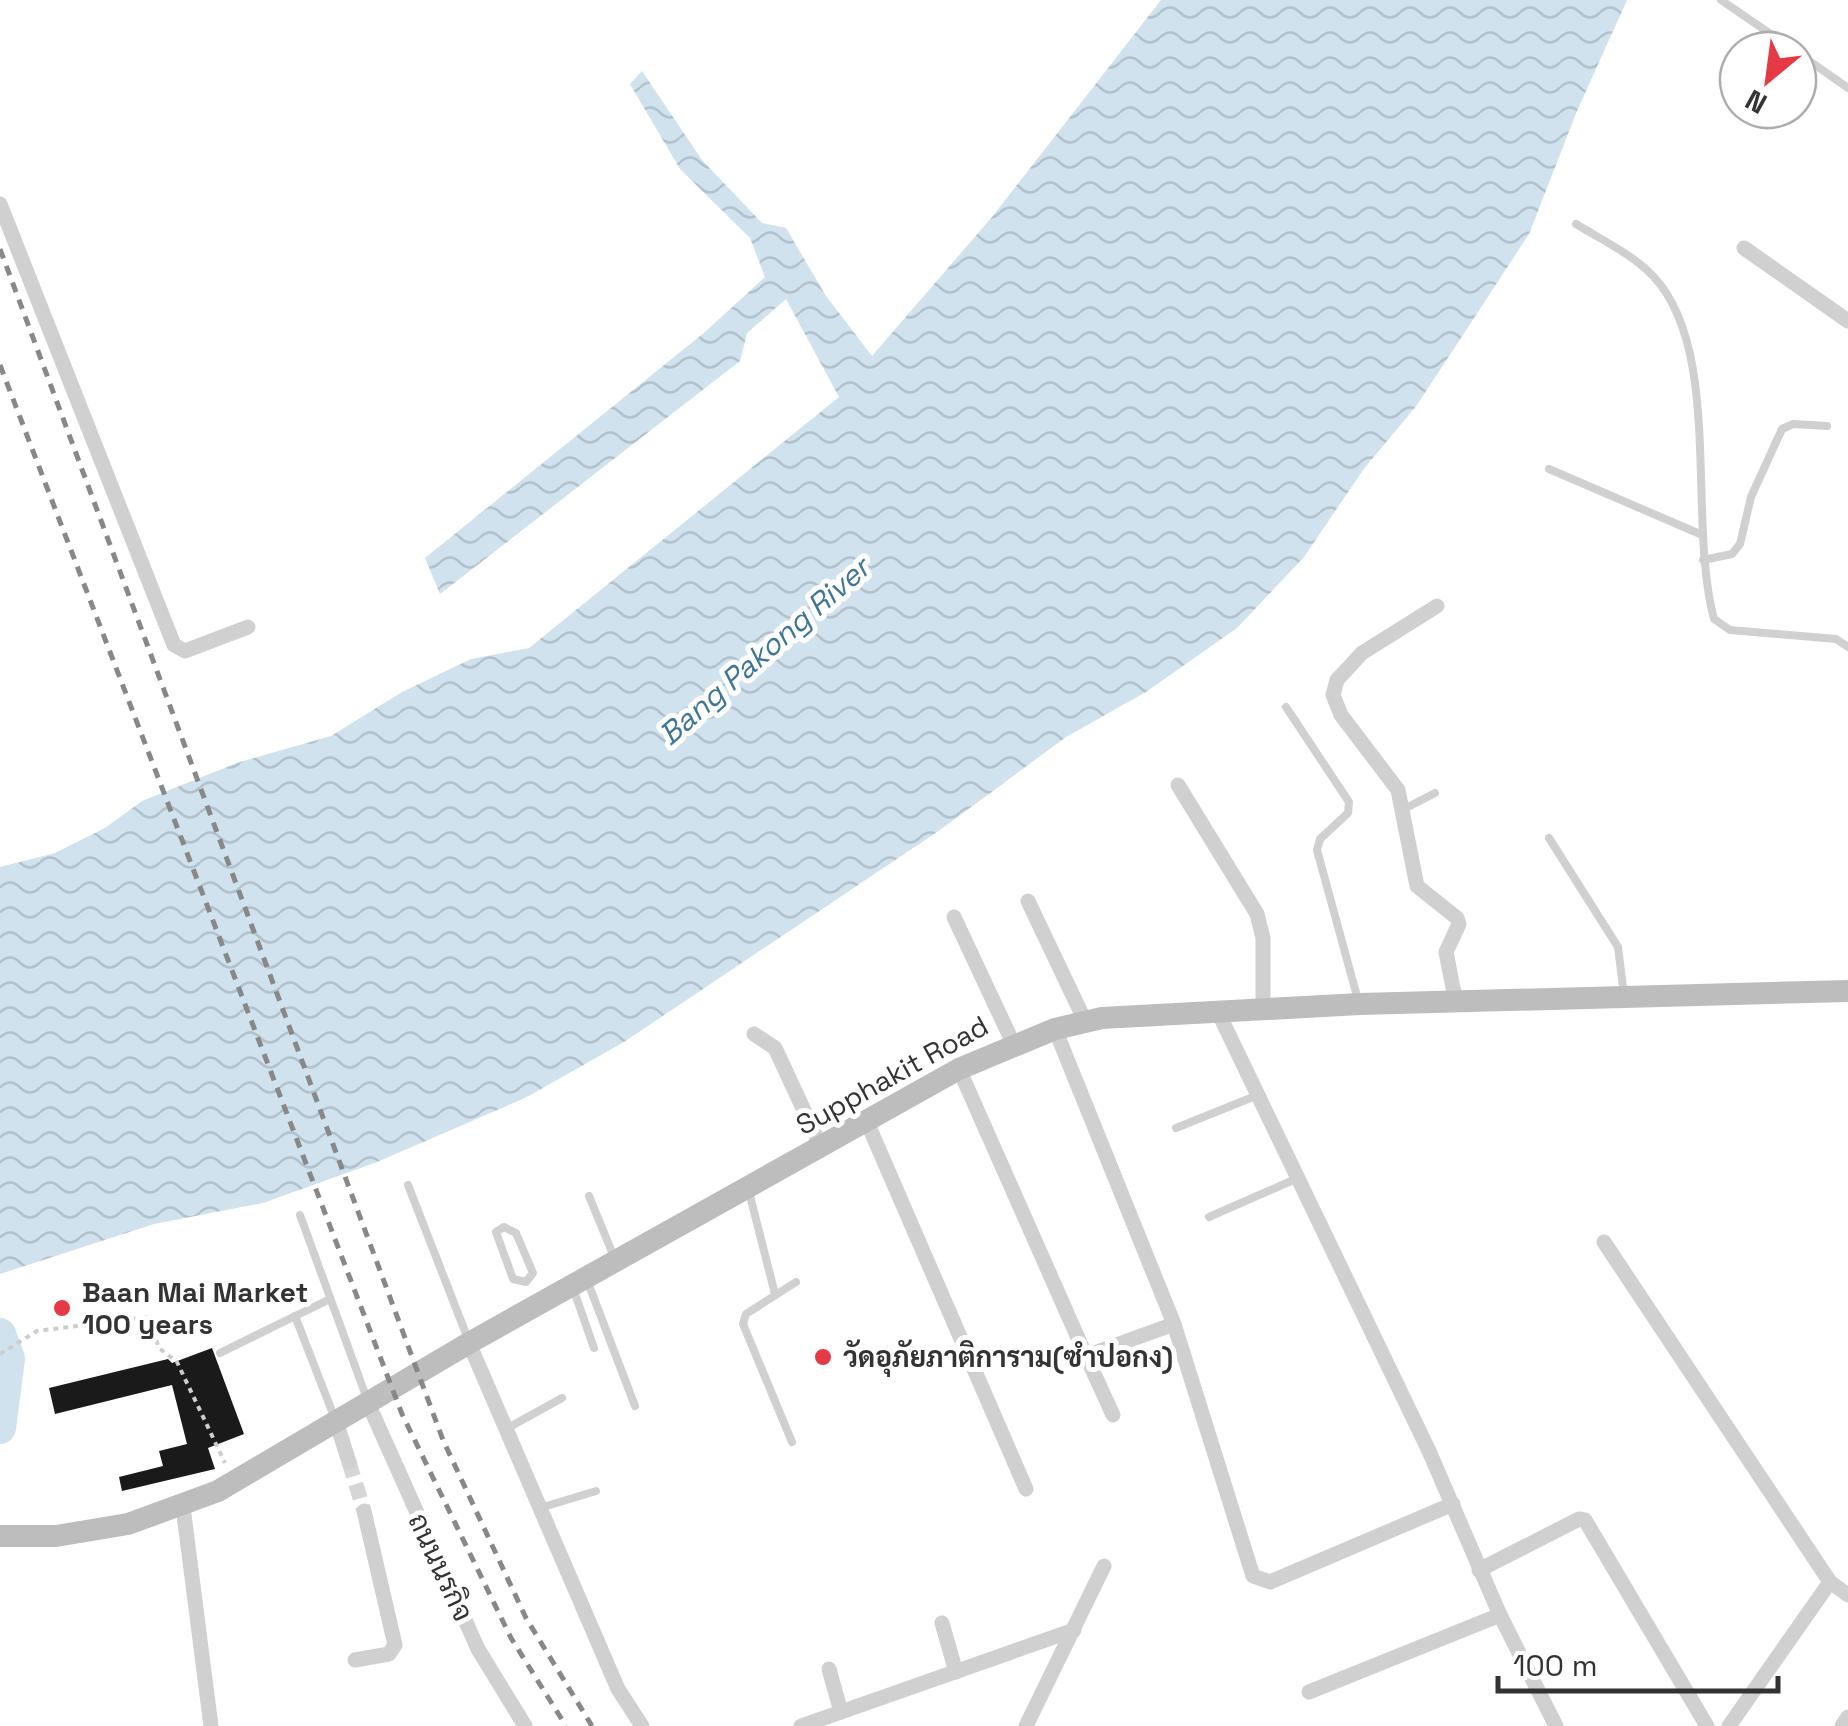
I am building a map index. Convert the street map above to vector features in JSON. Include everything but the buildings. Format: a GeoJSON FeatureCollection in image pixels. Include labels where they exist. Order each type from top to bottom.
{"type":"FeatureCollection","features":[{"type":"Feature","properties":{"kind":"main road","name":"Supphakit Road"},"geometry":{"type":"LineString","coordinates":[[0,1536],[56,1536],[128,1524],[184,1507],[959,1069],[1055,1028],[1086,1021],[1360,1004],[1848,991]]}},
{"type":"Feature","properties":{"kind":"street"},"geometry":{"type":"LineString","coordinates":[[0,204],[174,645],[185,652],[248,627]]}},
{"type":"Feature","properties":{"kind":"street"},"geometry":{"type":"LineString","coordinates":[[1744,248],[1848,321]]}},
{"type":"Feature","properties":{"kind":"street"},"geometry":{"type":"LineString","coordinates":[[1437,606],[1362,653],[1336,680],[1333,696],[1342,715],[1398,790],[1404,809],[1409,863],[1417,886],[1457,918],[1459,924],[1446,952],[1456,1003]]}},
{"type":"Feature","properties":{"kind":"street"},"geometry":{"type":"LineString","coordinates":[[1178,786],[1257,914],[1264,938],[1263,1010]]}},
{"type":"Feature","properties":{"kind":"street"},"geometry":{"type":"LineString","coordinates":[[1028,901],[1086,1021]]}},
{"type":"Feature","properties":{"kind":"street"},"geometry":{"type":"LineString","coordinates":[[954,916],[1013,1043]]}},
{"type":"Feature","properties":{"kind":"street"},"geometry":{"type":"LineString","coordinates":[[1218,1012],[1453,1504],[1500,1615],[1556,1726]]}},
{"type":"Feature","properties":{"kind":"street"},"geometry":{"type":"LineString","coordinates":[[1055,1028],[1174,1324],[1258,1581],[1270,1582],[1453,1504]]}},
{"type":"Feature","properties":{"kind":"street"},"geometry":{"type":"LineString","coordinates":[[754,1034],[775,1048],[821,1148]]}},
{"type":"Feature","properties":{"kind":"street"},"geometry":{"type":"LineString","coordinates":[[959,1069],[1113,1415]]}},
{"type":"Feature","properties":{"kind":"street"},"geometry":{"type":"LineString","coordinates":[[867,1122],[1026,1490]]}},
{"type":"Feature","properties":{"kind":"street"},"geometry":{"type":"LineString","coordinates":[[1604,1242],[1830,1582],[1848,1596]]}},
{"type":"Feature","properties":{"kind":"street"},"geometry":{"type":"LineString","coordinates":[[1086,1356],[1174,1324]]}},
{"type":"Feature","properties":{"kind":"street"},"geometry":{"type":"LineString","coordinates":[[469,1343],[618,1689],[642,1726]]}},
{"type":"Feature","properties":{"kind":"street","name":"ถนนนรกิจ"},"geometry":{"type":"LineString","coordinates":[[368,1403],[478,1649],[526,1726]]}},
{"type":"Feature","properties":{"kind":"street"},"geometry":{"type":"LineString","coordinates":[[336,1421],[349,1462]]}},
{"type":"Feature","properties":{"kind":"street"},"geometry":{"type":"LineString","coordinates":[[184,1507],[210,1726]]}},
{"type":"Feature","properties":{"kind":"street"},"geometry":{"type":"LineString","coordinates":[[355,1660],[389,1654],[395,1644],[364,1511]]}},
{"type":"Feature","properties":{"kind":"street"},"geometry":{"type":"LineString","coordinates":[[1479,1570],[1579,1519],[1585,1520],[1706,1726]]}},
{"type":"Feature","properties":{"kind":"street"},"geometry":{"type":"LineString","coordinates":[[1026,1726],[1104,1566]]}},
{"type":"Feature","properties":{"kind":"street"},"geometry":{"type":"LineString","coordinates":[[1729,1726],[1830,1582]]}},
{"type":"Feature","properties":{"kind":"street"},"geometry":{"type":"LineString","coordinates":[[1308,1692],[1500,1615]]}},
{"type":"Feature","properties":{"kind":"street"},"geometry":{"type":"LineString","coordinates":[[942,1623],[956,1672]]}},
{"type":"Feature","properties":{"kind":"street"},"geometry":{"type":"LineString","coordinates":[[801,1726],[1074,1630]]}},
{"type":"Feature","properties":{"kind":"street"},"geometry":{"type":"LineString","coordinates":[[829,1670],[840,1712]]}},
{"type":"Feature","properties":{"kind":"street"},"geometry":{"type":"LineString","coordinates":[[1842,1726],[1848,1717]]}},
{"type":"Feature","properties":{"kind":"lane"},"geometry":{"type":"LineString","coordinates":[[1721,0],[1733,3],[1766,30]]}},
{"type":"Feature","properties":{"kind":"lane"},"geometry":{"type":"LineString","coordinates":[[1818,67],[1848,88]]}},
{"type":"Feature","properties":{"kind":"lane"},"geometry":{"type":"LineString","coordinates":[[1576,224],[1652,276],[1688,332],[1693,360],[1700,534],[1714,619],[1730,630],[1836,639],[1848,647]]}},
{"type":"Feature","properties":{"kind":"lane"},"geometry":{"type":"LineString","coordinates":[[1703,560],[1732,554],[1740,544],[1751,497],[1782,429],[1792,424],[1827,426]]}},
{"type":"Feature","properties":{"kind":"lane"},"geometry":{"type":"LineString","coordinates":[[1549,469],[1700,534]]}},
{"type":"Feature","properties":{"kind":"lane"},"geometry":{"type":"LineString","coordinates":[[1286,707],[1349,802],[1348,813],[1320,840],[1318,850],[1360,1004]]}},
{"type":"Feature","properties":{"kind":"lane"},"geometry":{"type":"LineString","coordinates":[[1404,809],[1435,792]]}},
{"type":"Feature","properties":{"kind":"lane"},"geometry":{"type":"LineString","coordinates":[[1549,838],[1618,947],[1625,999]]}},
{"type":"Feature","properties":{"kind":"lane"},"geometry":{"type":"LineString","coordinates":[[1176,1128],[1258,1095]]}},
{"type":"Feature","properties":{"kind":"lane"},"geometry":{"type":"LineString","coordinates":[[1209,1217],[1298,1178]]}},
{"type":"Feature","properties":{"kind":"lane"},"geometry":{"type":"LineString","coordinates":[[408,1185],[469,1343]]}},
{"type":"Feature","properties":{"kind":"lane"},"geometry":{"type":"LineString","coordinates":[[748,1188],[775,1294]]}},
{"type":"Feature","properties":{"kind":"lane"},"geometry":{"type":"LineString","coordinates":[[589,1196],[616,1261]]}},
{"type":"Feature","properties":{"kind":"lane"},"geometry":{"type":"LineString","coordinates":[[300,1215],[368,1403]]}},
{"type":"Feature","properties":{"kind":"lane"},"geometry":{"type":"LineString","coordinates":[[504,1226],[516,1233],[533,1272],[526,1282],[513,1279],[496,1241],[496,1232],[504,1226]]}},
{"type":"Feature","properties":{"kind":"lane"},"geometry":{"type":"LineString","coordinates":[[526,1282],[534,1307]]}},
{"type":"Feature","properties":{"kind":"lane"},"geometry":{"type":"LineString","coordinates":[[579,1282],[594,1348]]}},
{"type":"Feature","properties":{"kind":"lane"},"geometry":{"type":"LineString","coordinates":[[579,1282],[634,1406]]}},
{"type":"Feature","properties":{"kind":"lane"},"geometry":{"type":"LineString","coordinates":[[792,1442],[743,1324],[746,1314],[796,1282]]}},
{"type":"Feature","properties":{"kind":"lane"},"geometry":{"type":"LineString","coordinates":[[220,1353],[330,1299]]}},
{"type":"Feature","properties":{"kind":"lane"},"geometry":{"type":"LineString","coordinates":[[295,1316],[336,1421]]}},
{"type":"Feature","properties":{"kind":"lane"},"geometry":{"type":"LineString","coordinates":[[506,1429],[562,1398]]}},
{"type":"Feature","properties":{"kind":"lane"},"geometry":{"type":"LineString","coordinates":[[540,1508],[596,1491]]}},
{"type":"Feature","properties":{"kind":"path"},"geometry":{"type":"LineString","coordinates":[[0,1354],[37,1331],[148,1317],[159,1348],[177,1362],[233,1481]]}},
{"type":"Feature","properties":{"kind":"water","name":"Bang Pakong River"},"geometry":{"type":"Polygon","coordinates":[[[1161,0],[1627,0],[1577,111],[1529,234],[1417,405],[1363,470],[1304,557],[1237,628],[1146,692],[1066,737],[940,830],[624,1042],[525,1098],[377,1162],[263,1203],[154,1224],[0,1274],[0,867],[55,853],[105,828],[142,801],[237,763],[331,736],[402,692],[471,659],[529,648],[839,397],[786,299],[747,333],[740,361],[440,594],[425,558],[705,332],[765,277],[750,238],[680,169],[630,84],[642,71],[702,160],[762,223],[786,228],[826,296],[872,356],[992,217],[1161,0]]]}},
{"type":"Feature","properties":{"kind":"waterway"},"geometry":{"type":"LineString","coordinates":[[0,1334],[9,1359],[0,1428]]}},
{"type":"Feature","properties":{"kind":"tunnel"},"geometry":{"type":"LineString","coordinates":[[349,1462],[364,1511]]}},
{"type":"Feature","properties":{"kind":"railway"},"geometry":{"type":"LineString","coordinates":[[0,249],[443,1440],[526,1618],[592,1726]]}},
{"type":"Feature","properties":{"kind":"railway"},"geometry":{"type":"LineString","coordinates":[[0,365],[402,1414],[511,1638],[566,1726]]}},
{"type":"Feature","properties":{"kind":"place","name":"Baan Mai Market 100 years"},"geometry":{"type":"Point","coordinates":[62,1308]}},
{"type":"Feature","properties":{"kind":"place","name":"วัดอุภัยภาติการาม(ซำปอกง)"},"geometry":{"type":"Point","coordinates":[823,1357]}}]}
